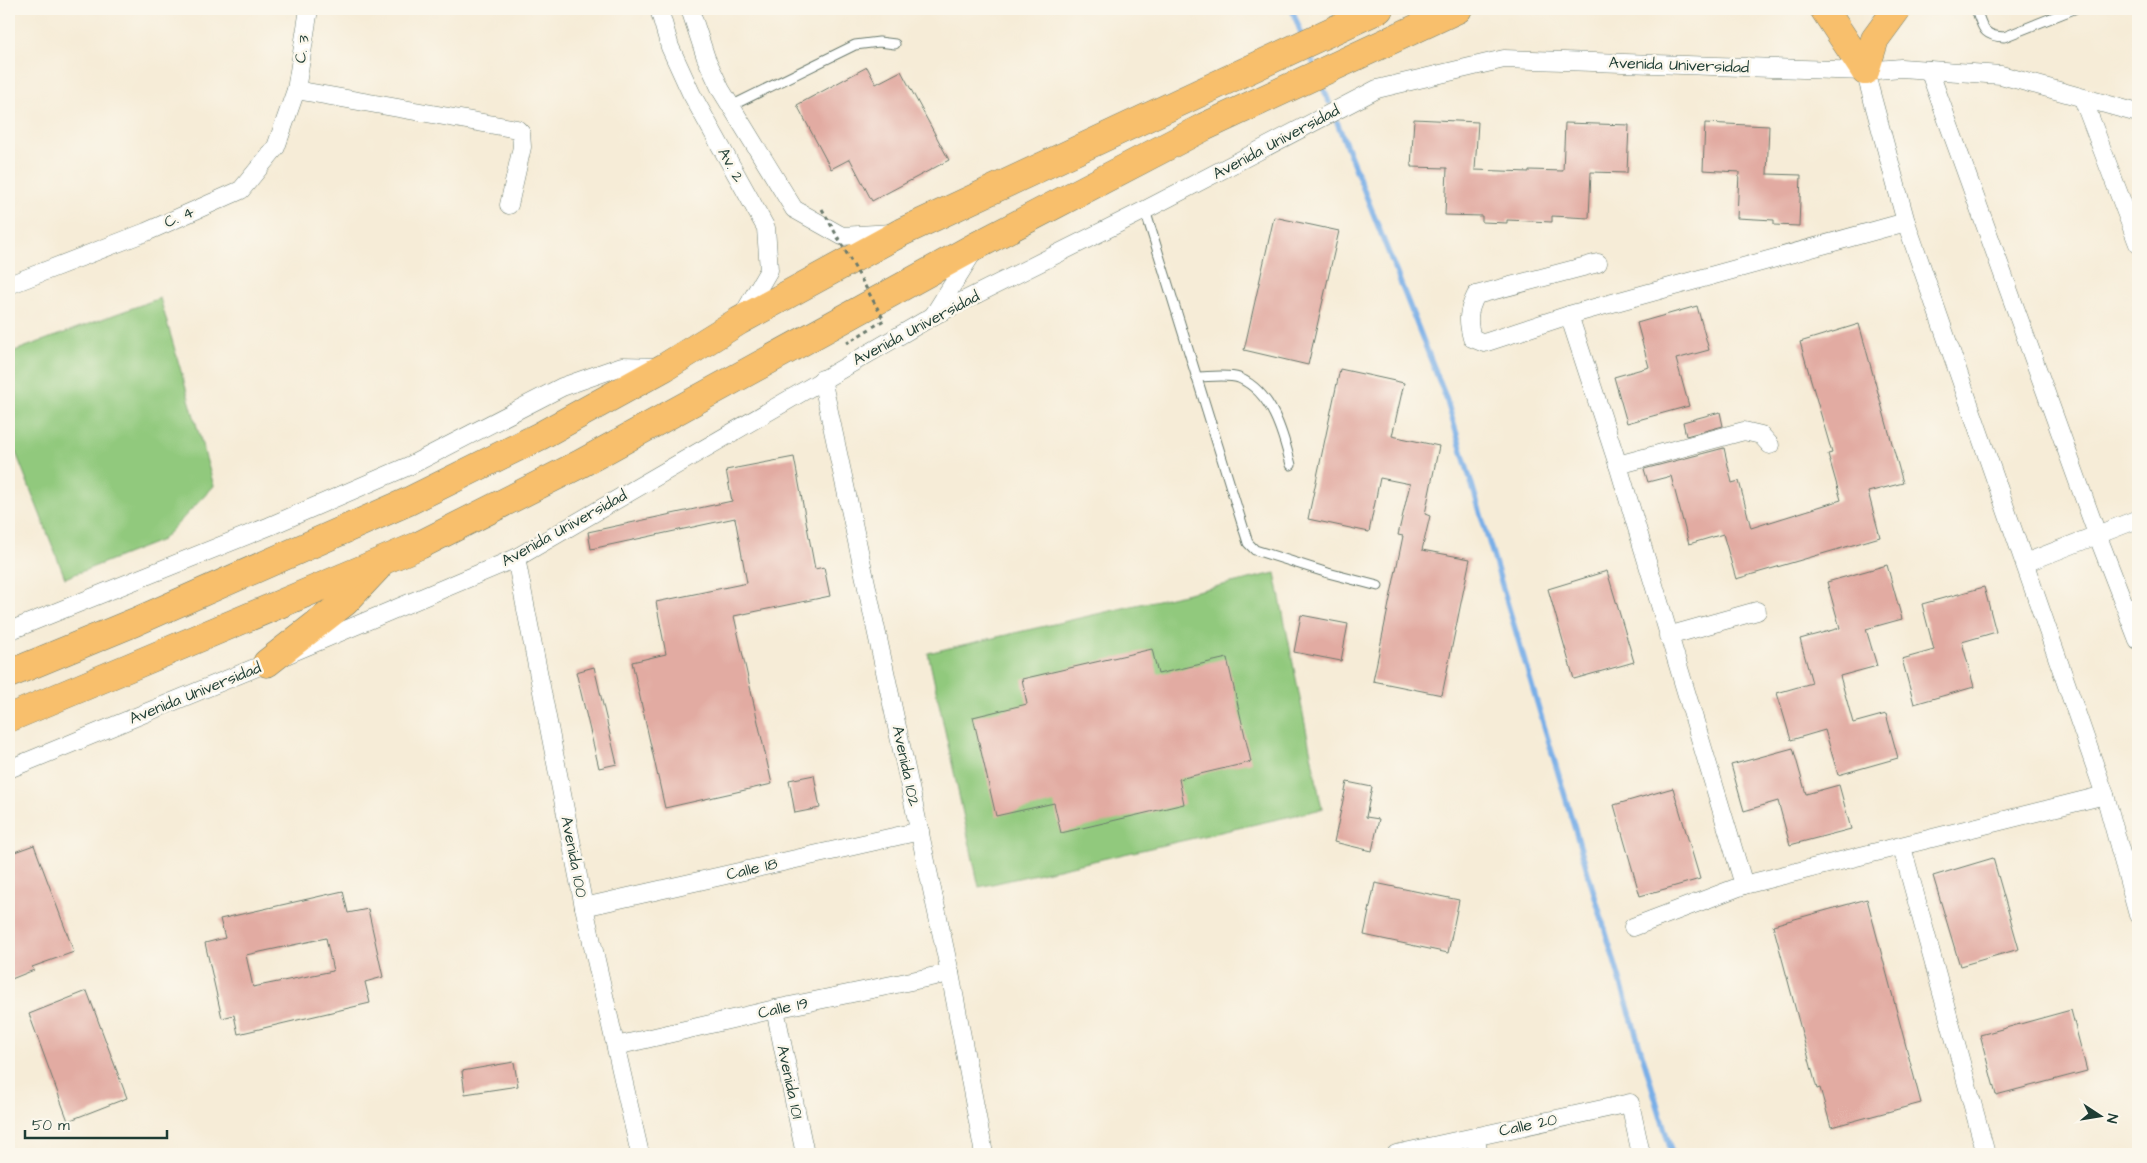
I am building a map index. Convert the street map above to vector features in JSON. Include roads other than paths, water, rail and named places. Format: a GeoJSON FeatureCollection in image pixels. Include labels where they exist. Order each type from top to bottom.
{"type":"FeatureCollection","features":[{"type":"Feature","properties":{"kind":"main road"},"geometry":{"type":"LineString","coordinates":[[9,674],[135,622],[407,502],[540,436],[665,367],[740,321],[902,232],[1379,9]]}},
{"type":"Feature","properties":{"kind":"main road"},"geometry":{"type":"LineString","coordinates":[[9,718],[420,545],[580,464],[978,245],[1204,126],[1458,9]]}},
{"type":"Feature","properties":{"kind":"main road"},"geometry":{"type":"LineString","coordinates":[[1824,9],[1865,71]]}},
{"type":"Feature","properties":{"kind":"main road"},"geometry":{"type":"LineString","coordinates":[[1865,71],[1875,39],[1898,9]]}},
{"type":"Feature","properties":{"kind":"main road"},"geometry":{"type":"LineString","coordinates":[[267,663],[345,602],[384,560]]}},
{"type":"Feature","properties":{"kind":"street","name":"C. 3"},"geometry":{"type":"LineString","coordinates":[[296,90],[309,9]]}},
{"type":"Feature","properties":{"kind":"street","name":"Av. 2"},"geometry":{"type":"LineString","coordinates":[[659,9],[670,47],[690,93],[766,228],[769,270],[740,321]]}},
{"type":"Feature","properties":{"kind":"street","name":"Av. 2"},"geometry":{"type":"LineString","coordinates":[[690,9],[706,58],[731,106],[794,209],[842,236],[902,232]]}},
{"type":"Feature","properties":{"kind":"street","name":"Avenida Universidad"},"geometry":{"type":"LineString","coordinates":[[9,769],[516,558],[933,316],[1145,210],[1377,89],[1504,59],[1865,71],[1901,68],[2001,75],[2138,113]]}},
{"type":"Feature","properties":{"kind":"street"},"geometry":{"type":"LineString","coordinates":[[1929,70],[2097,534],[2138,640]]}},
{"type":"Feature","properties":{"kind":"street"},"geometry":{"type":"LineString","coordinates":[[1865,71],[1906,222],[2105,795],[2138,915]]}},
{"type":"Feature","properties":{"kind":"street"},"geometry":{"type":"LineString","coordinates":[[296,90],[517,129],[522,133],[522,147],[508,205]]}},
{"type":"Feature","properties":{"kind":"street","name":"C. 4"},"geometry":{"type":"LineString","coordinates":[[9,286],[146,232],[241,190],[276,147],[296,90]]}},
{"type":"Feature","properties":{"kind":"street"},"geometry":{"type":"LineString","coordinates":[[2083,99],[2138,244]]}},
{"type":"Feature","properties":{"kind":"street"},"geometry":{"type":"LineString","coordinates":[[1598,263],[1476,295],[1469,309],[1468,321],[1472,338],[1484,343],[1569,315],[1906,222]]}},
{"type":"Feature","properties":{"kind":"street"},"geometry":{"type":"LineString","coordinates":[[933,316],[978,245]]}},
{"type":"Feature","properties":{"kind":"street"},"geometry":{"type":"LineString","coordinates":[[1569,315],[1618,465],[1744,885]]}},
{"type":"Feature","properties":{"kind":"street"},"geometry":{"type":"LineString","coordinates":[[9,631],[270,526],[411,465],[562,387],[622,366],[665,367]]}},
{"type":"Feature","properties":{"kind":"street","name":"Avenida 102"},"geometry":{"type":"LineString","coordinates":[[822,379],[950,973],[984,1154]]}},
{"type":"Feature","properties":{"kind":"street"},"geometry":{"type":"LineString","coordinates":[[1618,465],[1744,431],[1761,435],[1770,445]]}},
{"type":"Feature","properties":{"kind":"street"},"geometry":{"type":"LineString","coordinates":[[2024,563],[2138,519]]}},
{"type":"Feature","properties":{"kind":"street","name":"Avenida 100"},"geometry":{"type":"LineString","coordinates":[[516,558],[584,907],[640,1154]]}},
{"type":"Feature","properties":{"kind":"street"},"geometry":{"type":"LineString","coordinates":[[1668,636],[1757,611]]}},
{"type":"Feature","properties":{"kind":"street"},"geometry":{"type":"LineString","coordinates":[[1633,927],[1744,885],[2105,795]]}},
{"type":"Feature","properties":{"kind":"street","name":"Calle 18"},"geometry":{"type":"LineString","coordinates":[[584,907],[920,831]]}},
{"type":"Feature","properties":{"kind":"street"},"geometry":{"type":"LineString","coordinates":[[1902,847],[1986,1154]]}},
{"type":"Feature","properties":{"kind":"street","name":"Calle 19"},"geometry":{"type":"LineString","coordinates":[[616,1046],[775,1009],[950,973]]}},
{"type":"Feature","properties":{"kind":"street","name":"Avenida 101"},"geometry":{"type":"LineString","coordinates":[[775,1009],[805,1154]]}},
{"type":"Feature","properties":{"kind":"street","name":"Calle 20"},"geometry":{"type":"LineString","coordinates":[[1396,1154],[1630,1103],[1641,1154]]}},
{"type":"Feature","properties":{"kind":"street"},"geometry":{"type":"LineString","coordinates":[[1476,1137],[1479,1154]]}},
{"type":"Feature","properties":{"kind":"lane"},"geometry":{"type":"LineString","coordinates":[[1976,9],[1986,32],[1992,36],[2004,37],[2074,9]]}},
{"type":"Feature","properties":{"kind":"lane"},"geometry":{"type":"LineString","coordinates":[[731,106],[855,46],[879,42],[895,44]]}},
{"type":"Feature","properties":{"kind":"lane"},"geometry":{"type":"LineString","coordinates":[[1145,210],[1248,543],[1255,550],[1328,573],[1378,586]]}},
{"type":"Feature","properties":{"kind":"lane"},"geometry":{"type":"LineString","coordinates":[[1196,377],[1238,378],[1262,394],[1282,430],[1291,465]]}},
{"type":"Feature","properties":{"kind":"waterway"},"geometry":{"type":"LineString","coordinates":[[1292,9],[1301,33]]}},
{"type":"Feature","properties":{"kind":"waterway"},"geometry":{"type":"LineString","coordinates":[[1310,54],[1313,63]]}},
{"type":"Feature","properties":{"kind":"waterway"},"geometry":{"type":"LineString","coordinates":[[1322,85],[1329,102]]}},
{"type":"Feature","properties":{"kind":"waterway"},"geometry":{"type":"LineString","coordinates":[[1337,122],[1446,398],[1672,1154]]}}]}
